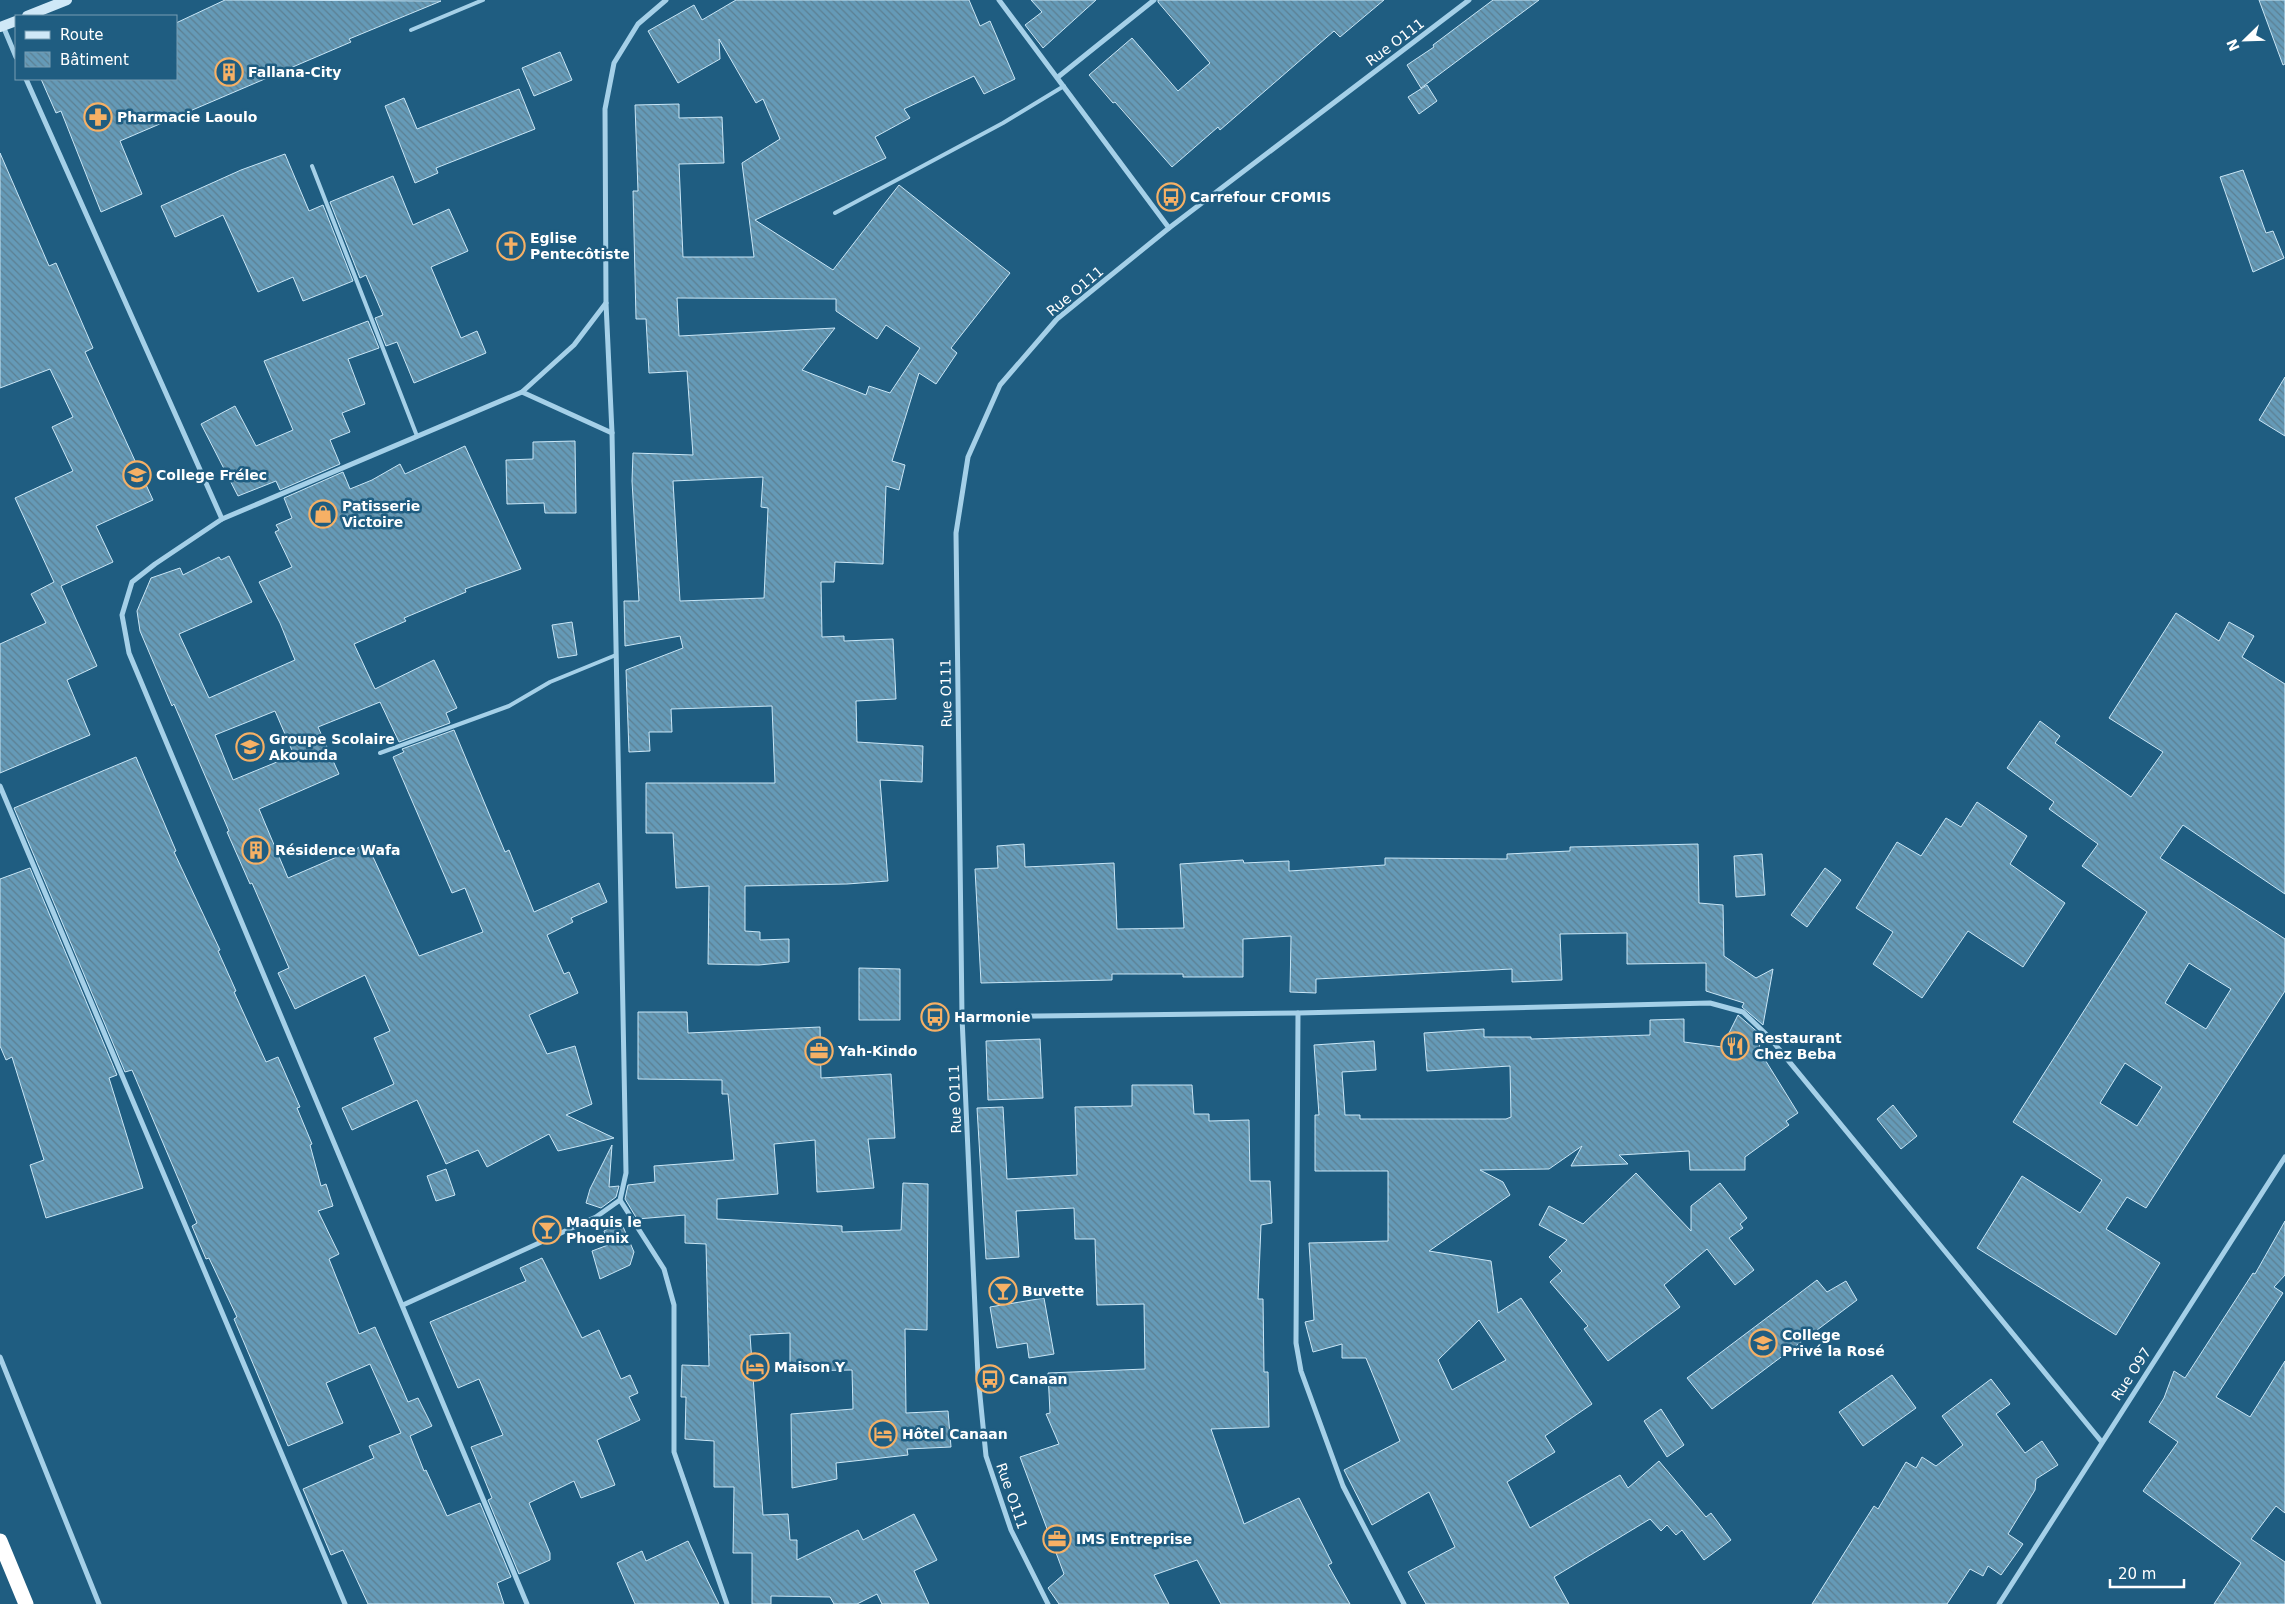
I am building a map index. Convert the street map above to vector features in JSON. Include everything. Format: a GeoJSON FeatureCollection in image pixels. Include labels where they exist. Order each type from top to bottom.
{"type":"FeatureCollection","features":[{"type":"Feature","properties":{"kind":"highway"},"geometry":{"type":"LineString","coordinates":[[0,1541],[26,1604]]}},
{"type":"Feature","properties":{"kind":"main road"},"geometry":{"type":"LineString","coordinates":[[30,15],[67,0]]}},
{"type":"Feature","properties":{"kind":"main road"},"geometry":{"type":"LineString","coordinates":[[1,27],[15,21]]}},
{"type":"Feature","properties":{"kind":"street"},"geometry":{"type":"LineString","coordinates":[[403,1305],[596,1217],[620,1200],[626,1173],[612,433],[606,303],[606,100],[614,63],[638,24],[666,0]]}},
{"type":"Feature","properties":{"kind":"street"},"geometry":{"type":"LineString","coordinates":[[999,0],[1169,228]]}},
{"type":"Feature","properties":{"kind":"street"},"geometry":{"type":"LineString","coordinates":[[1058,77],[1154,0]]}},
{"type":"Feature","properties":{"kind":"street","name":"Rue O111"},"geometry":{"type":"LineString","coordinates":[[1048,1604],[1010,1530],[986,1456],[978,1376],[962,1017],[956,533],[968,457],[1000,385],[1057,319],[1169,228],[1469,0]]}},
{"type":"Feature","properties":{"kind":"street"},"geometry":{"type":"LineString","coordinates":[[1,27],[15,55]]}},
{"type":"Feature","properties":{"kind":"street"},"geometry":{"type":"LineString","coordinates":[[26,80],[222,518]]}},
{"type":"Feature","properties":{"kind":"street"},"geometry":{"type":"LineString","coordinates":[[528,1604],[129,653],[122,614],[132,582],[222,518],[522,392],[574,345],[606,303]]}},
{"type":"Feature","properties":{"kind":"street"},"geometry":{"type":"LineString","coordinates":[[522,392],[612,433]]}},
{"type":"Feature","properties":{"kind":"street"},"geometry":{"type":"LineString","coordinates":[[0,786],[344,1604]]}},
{"type":"Feature","properties":{"kind":"street"},"geometry":{"type":"LineString","coordinates":[[962,1017],[1298,1014],[1710,1003],[1742,1012],[1782,1052],[2101,1441]]}},
{"type":"Feature","properties":{"kind":"street"},"geometry":{"type":"LineString","coordinates":[[1298,1014],[1296,1343],[1301,1371],[1343,1486],[1404,1604]]}},
{"type":"Feature","properties":{"kind":"street","name":"Rue O97"},"geometry":{"type":"LineString","coordinates":[[1998,1604],[2285,1157]]}},
{"type":"Feature","properties":{"kind":"street"},"geometry":{"type":"LineString","coordinates":[[620,1200],[664,1269],[671,1296],[674,1331],[674,1452],[727,1604]]}},
{"type":"Feature","properties":{"kind":"street"},"geometry":{"type":"LineString","coordinates":[[0,1357],[99,1604]]}},
{"type":"Feature","properties":{"kind":"lane"},"geometry":{"type":"LineString","coordinates":[[411,30],[483,0]]}},
{"type":"Feature","properties":{"kind":"lane"},"geometry":{"type":"LineString","coordinates":[[835,213],[1003,123],[1064,86]]}},
{"type":"Feature","properties":{"kind":"lane"},"geometry":{"type":"LineString","coordinates":[[312,166],[417,436]]}},
{"type":"Feature","properties":{"kind":"lane"},"geometry":{"type":"LineString","coordinates":[[380,753],[509,706],[550,682],[616,655]]}},
{"type":"Feature","properties":{"kind":"building"},"geometry":{"type":"Polygon","coordinates":[[[225,0],[441,1],[349,39],[351,42],[120,141],[142,194],[101,212],[61,111],[56,113],[41,80],[178,80],[178,22],[225,0]]]}},
{"type":"Feature","properties":{"kind":"building"},"geometry":{"type":"Polygon","coordinates":[[[736,0],[969,0],[980,26],[990,21],[1015,79],[984,94],[974,76],[904,109],[910,118],[875,137],[886,158],[755,220],[833,270],[899,185],[1010,273],[951,348],[957,353],[936,384],[919,373],[892,461],[905,465],[899,490],[886,486],[883,564],[835,562],[834,582],[821,582],[822,637],[844,636],[844,641],[893,639],[896,699],[856,701],[857,742],[923,746],[922,782],[880,780],[888,881],[847,884],[745,886],[745,931],[760,932],[760,940],[789,939],[789,962],[759,965],[708,964],[709,886],[676,888],[673,833],[646,833],[646,783],[775,783],[772,706],[671,709],[672,732],[649,732],[650,751],[629,752],[626,670],[683,648],[680,636],[625,646],[624,601],[639,601],[632,481],[633,453],[693,455],[687,371],[649,373],[646,319],[636,319],[633,191],[638,191],[635,105],[679,104],[679,118],[722,117],[724,163],[679,164],[683,257],[754,257],[742,163],[780,139],[763,99],[756,103],[719,39],[720,59],[678,83],[648,31],[694,5],[702,20],[736,0]],[[677,298],[679,336],[835,328],[802,370],[866,395],[869,386],[890,393],[920,348],[886,325],[877,339],[836,311],[836,299],[677,298]],[[763,477],[673,481],[680,601],[764,598],[768,508],[761,507],[763,477]]]}},
{"type":"Feature","properties":{"kind":"building"},"geometry":{"type":"Polygon","coordinates":[[[1031,0],[1096,0],[1043,48],[1025,25],[1042,12],[1031,0]]]}},
{"type":"Feature","properties":{"kind":"building"},"geometry":{"type":"Polygon","coordinates":[[[1158,0],[1384,0],[1340,37],[1334,31],[1220,130],[1218,127],[1172,167],[1089,75],[1132,38],[1178,91],[1210,63],[1158,0]]]}},
{"type":"Feature","properties":{"kind":"building"},"geometry":{"type":"Polygon","coordinates":[[[1493,0],[1539,0],[1421,88],[1407,65],[1434,47],[1433,45],[1493,0]]]}},
{"type":"Feature","properties":{"kind":"building"},"geometry":{"type":"Polygon","coordinates":[[[2259,0],[2285,0],[2285,64],[2283,65],[2259,0]]]}},
{"type":"Feature","properties":{"kind":"building"},"geometry":{"type":"Polygon","coordinates":[[[560,52],[572,80],[534,96],[522,68],[560,52]]]}},
{"type":"Feature","properties":{"kind":"building"},"geometry":{"type":"Polygon","coordinates":[[[1427,85],[1437,101],[1419,114],[1408,97],[1427,85]]]}},
{"type":"Feature","properties":{"kind":"building"},"geometry":{"type":"Polygon","coordinates":[[[519,89],[535,129],[436,168],[438,173],[415,183],[385,106],[404,98],[417,129],[519,89]]]}},
{"type":"Feature","properties":{"kind":"building"},"geometry":{"type":"Polygon","coordinates":[[[0,153],[49,266],[56,263],[93,348],[85,352],[153,500],[96,526],[113,562],[61,586],[97,666],[67,680],[90,735],[0,773],[0,644],[46,623],[31,594],[54,582],[15,498],[73,471],[52,427],[73,417],[50,369],[0,388],[0,153]]]}},
{"type":"Feature","properties":{"kind":"building"},"geometry":{"type":"Polygon","coordinates":[[[285,154],[309,211],[323,205],[353,281],[303,301],[293,277],[258,292],[223,215],[175,237],[161,206],[241,170],[285,154]]]}},
{"type":"Feature","properties":{"kind":"building"},"geometry":{"type":"Polygon","coordinates":[[[2243,170],[2266,233],[2273,231],[2284,258],[2253,272],[2220,177],[2243,170]]]}},
{"type":"Feature","properties":{"kind":"building"},"geometry":{"type":"Polygon","coordinates":[[[393,176],[413,225],[449,209],[468,251],[431,267],[461,338],[477,331],[486,353],[414,383],[397,342],[386,346],[375,318],[383,315],[366,275],[360,278],[330,202],[393,176]]]}},
{"type":"Feature","properties":{"kind":"building"},"geometry":{"type":"Polygon","coordinates":[[[368,321],[379,348],[348,359],[365,404],[342,413],[350,432],[330,440],[340,464],[280,490],[276,481],[238,496],[201,424],[235,406],[256,446],[293,430],[264,361],[368,321]]]}},
{"type":"Feature","properties":{"kind":"building"},"geometry":{"type":"Polygon","coordinates":[[[2285,377],[2285,436],[2259,420],[2285,377]]]}},
{"type":"Feature","properties":{"kind":"building"},"geometry":{"type":"Polygon","coordinates":[[[575,441],[576,513],[545,513],[544,503],[507,504],[506,460],[533,459],[533,442],[575,441]]]}},
{"type":"Feature","properties":{"kind":"building"},"geometry":{"type":"Polygon","coordinates":[[[465,446],[521,569],[465,589],[466,592],[404,618],[406,621],[354,644],[375,689],[434,660],[457,708],[446,713],[450,723],[399,742],[380,702],[318,727],[339,774],[259,809],[288,878],[367,844],[419,956],[483,932],[465,888],[452,893],[393,757],[404,752],[402,749],[454,730],[505,852],[509,850],[534,912],[599,883],[607,902],[571,918],[573,922],[547,935],[564,974],[569,972],[578,993],[529,1015],[547,1054],[575,1046],[592,1104],[566,1115],[614,1138],[558,1151],[549,1134],[487,1167],[478,1150],[446,1164],[417,1100],[352,1130],[342,1108],[394,1084],[374,1038],[390,1031],[365,975],[295,1009],[278,973],[289,968],[252,883],[250,884],[227,832],[229,831],[140,631],[137,611],[151,578],[180,568],[183,575],[219,557],[221,560],[229,556],[252,602],[179,634],[209,698],[295,660],[280,623],[259,582],[292,567],[275,532],[279,530],[276,525],[292,518],[284,498],[343,472],[350,489],[372,480],[400,464],[405,474],[465,446]],[[275,711],[215,735],[233,780],[294,755],[275,711]]]}},
{"type":"Feature","properties":{"kind":"building"},"geometry":{"type":"Polygon","coordinates":[[[2176,613],[2219,641],[2229,622],[2254,636],[2242,657],[2285,684],[2285,894],[2183,825],[2160,858],[2285,939],[2285,991],[2146,1208],[2127,1197],[2106,1229],[2160,1263],[2116,1335],[1977,1248],[2022,1176],[2080,1213],[2102,1180],[2013,1122],[2147,912],[2082,866],[2098,844],[2049,809],[2054,802],[2007,768],[2040,721],[2060,736],[2055,743],[2131,797],[2163,752],[2109,718],[2176,613]],[[2189,963],[2165,1003],[2206,1029],[2231,989],[2189,963]],[[2125,1063],[2100,1103],[2137,1126],[2162,1087],[2125,1063]]]}},
{"type":"Feature","properties":{"kind":"building"},"geometry":{"type":"Polygon","coordinates":[[[572,622],[577,655],[558,658],[552,625],[572,622]]]}},
{"type":"Feature","properties":{"kind":"building"},"geometry":{"type":"Polygon","coordinates":[[[136,757],[176,851],[174,852],[220,950],[218,951],[236,991],[234,992],[266,1062],[278,1057],[300,1107],[297,1108],[312,1144],[310,1145],[321,1186],[326,1184],[333,1206],[318,1211],[339,1254],[329,1259],[359,1334],[375,1327],[408,1402],[418,1398],[432,1426],[410,1436],[424,1471],[426,1470],[447,1516],[480,1503],[511,1577],[497,1583],[504,1604],[368,1604],[343,1550],[331,1555],[303,1489],[374,1458],[369,1446],[401,1433],[370,1364],[326,1383],[343,1423],[288,1446],[234,1319],[237,1317],[209,1258],[206,1259],[192,1226],[197,1223],[132,1070],[125,1072],[14,808],[136,757]]]}},
{"type":"Feature","properties":{"kind":"building"},"geometry":{"type":"Polygon","coordinates":[[[1977,802],[2027,836],[2010,864],[2065,903],[2023,967],[1968,931],[1922,998],[1873,964],[1893,932],[1856,908],[1897,842],[1921,856],[1946,818],[1961,827],[1977,802]]]}},
{"type":"Feature","properties":{"kind":"building"},"geometry":{"type":"Polygon","coordinates":[[[1024,844],[1025,867],[1114,863],[1117,929],[1184,928],[1180,864],[1243,860],[1244,863],[1289,861],[1289,871],[1385,865],[1385,858],[1507,859],[1507,854],[1570,851],[1570,847],[1698,844],[1699,903],[1723,905],[1724,956],[1756,978],[1773,969],[1763,1025],[1742,1007],[1744,1003],[1706,991],[1706,963],[1627,964],[1627,933],[1560,934],[1562,980],[1512,982],[1512,969],[1316,979],[1316,993],[1290,992],[1291,936],[1243,939],[1243,977],[1183,977],[1183,974],[1112,974],[1112,980],[981,983],[975,869],[998,868],[997,846],[1024,844]]]}},
{"type":"Feature","properties":{"kind":"building"},"geometry":{"type":"Polygon","coordinates":[[[1762,854],[1765,895],[1736,897],[1734,856],[1762,854]]]}},
{"type":"Feature","properties":{"kind":"building"},"geometry":{"type":"Polygon","coordinates":[[[30,868],[117,1075],[109,1078],[143,1188],[46,1218],[30,1165],[44,1160],[12,1057],[6,1060],[0,1046],[0,879],[30,868]]]}},
{"type":"Feature","properties":{"kind":"building"},"geometry":{"type":"Polygon","coordinates":[[[1825,868],[1841,880],[1807,927],[1791,915],[1825,868]]]}},
{"type":"Feature","properties":{"kind":"building"},"geometry":{"type":"Polygon","coordinates":[[[859,968],[900,969],[900,1020],[859,1020],[859,968]]]}},
{"type":"Feature","properties":{"kind":"building"},"geometry":{"type":"Polygon","coordinates":[[[638,1012],[687,1012],[688,1033],[820,1027],[821,1078],[891,1074],[895,1138],[868,1139],[874,1188],[817,1192],[815,1140],[774,1144],[778,1194],[717,1199],[717,1219],[842,1226],[842,1232],[901,1230],[903,1183],[928,1184],[927,1330],[905,1329],[906,1413],[948,1411],[951,1447],[907,1449],[908,1455],[836,1463],[837,1479],[792,1488],[791,1414],[853,1409],[852,1370],[790,1371],[790,1333],[750,1335],[763,1515],[788,1514],[790,1540],[797,1540],[797,1560],[858,1530],[863,1540],[914,1514],[937,1560],[914,1571],[929,1604],[882,1604],[877,1594],[857,1604],[834,1604],[830,1597],[771,1596],[771,1604],[752,1604],[752,1553],[733,1553],[734,1487],[714,1487],[714,1441],[685,1439],[686,1397],[681,1397],[682,1365],[709,1366],[706,1244],[685,1243],[685,1215],[637,1219],[625,1199],[628,1185],[655,1182],[654,1166],[734,1160],[728,1094],[722,1094],[722,1080],[638,1079],[638,1012]]]}},
{"type":"Feature","properties":{"kind":"building"},"geometry":{"type":"Polygon","coordinates":[[[1738,1015],[1761,1035],[1759,1050],[1798,1113],[1786,1121],[1789,1125],[1745,1157],[1745,1170],[1690,1170],[1689,1151],[1619,1155],[1628,1164],[1571,1166],[1582,1146],[1549,1169],[1480,1170],[1503,1182],[1510,1195],[1429,1251],[1491,1261],[1498,1313],[1521,1298],[1592,1404],[1545,1436],[1555,1452],[1507,1482],[1530,1528],[1620,1475],[1628,1488],[1659,1461],[1706,1517],[1711,1513],[1731,1540],[1704,1560],[1682,1530],[1676,1535],[1667,1525],[1661,1531],[1650,1519],[1554,1577],[1569,1604],[1426,1604],[1408,1572],[1455,1547],[1429,1492],[1372,1525],[1344,1470],[1400,1441],[1366,1358],[1342,1358],[1342,1344],[1313,1352],[1305,1322],[1314,1320],[1309,1243],[1388,1241],[1388,1171],[1315,1171],[1315,1115],[1319,1115],[1314,1045],[1374,1041],[1376,1070],[1342,1072],[1345,1115],[1360,1115],[1360,1119],[1506,1119],[1511,1117],[1510,1066],[1427,1071],[1424,1033],[1484,1029],[1484,1037],[1531,1037],[1531,1039],[1650,1035],[1650,1020],[1684,1019],[1684,1042],[1722,1047],[1738,1015]],[[1479,1320],[1438,1360],[1452,1390],[1506,1360],[1479,1320]]]}},
{"type":"Feature","properties":{"kind":"building"},"geometry":{"type":"Polygon","coordinates":[[[1040,1039],[1043,1098],[988,1100],[986,1041],[1040,1039]]]}},
{"type":"Feature","properties":{"kind":"building"},"geometry":{"type":"Polygon","coordinates":[[[1132,1085],[1192,1085],[1194,1114],[1209,1114],[1209,1121],[1249,1120],[1250,1181],[1270,1181],[1272,1223],[1261,1225],[1258,1299],[1263,1299],[1264,1372],[1268,1372],[1269,1427],[1211,1429],[1244,1524],[1299,1498],[1332,1563],[1328,1565],[1350,1604],[1221,1604],[1197,1560],[1154,1575],[1169,1604],[1059,1604],[1048,1588],[1064,1574],[1020,1457],[1059,1444],[1046,1414],[1050,1413],[1048,1373],[1145,1369],[1144,1304],[1097,1305],[1095,1239],[1075,1239],[1074,1208],[1016,1211],[1019,1257],[986,1259],[977,1108],[1003,1107],[1007,1179],[1077,1175],[1075,1107],[1132,1106],[1132,1085]]]}},
{"type":"Feature","properties":{"kind":"building"},"geometry":{"type":"Polygon","coordinates":[[[1893,1105],[1917,1136],[1901,1149],[1877,1119],[1893,1105]]]}},
{"type":"Feature","properties":{"kind":"building"},"geometry":{"type":"Polygon","coordinates":[[[612,1145],[609,1187],[619,1186],[616,1197],[601,1208],[586,1203],[590,1189],[612,1145]]]}},
{"type":"Feature","properties":{"kind":"building"},"geometry":{"type":"Polygon","coordinates":[[[446,1169],[455,1195],[436,1201],[427,1176],[446,1169]]]}},
{"type":"Feature","properties":{"kind":"building"},"geometry":{"type":"Polygon","coordinates":[[[1636,1173],[1691,1231],[1691,1206],[1720,1183],[1747,1218],[1740,1224],[1743,1228],[1729,1238],[1754,1270],[1735,1285],[1707,1249],[1664,1285],[1680,1307],[1608,1361],[1584,1329],[1588,1326],[1550,1282],[1562,1271],[1549,1257],[1567,1240],[1539,1225],[1549,1206],[1583,1224],[1636,1173]]]}},
{"type":"Feature","properties":{"kind":"building"},"geometry":{"type":"Polygon","coordinates":[[[2285,1221],[2285,1275],[2274,1287],[2283,1293],[2216,1397],[2250,1417],[2285,1361],[2285,1513],[2276,1506],[2251,1539],[2285,1562],[2285,1604],[2214,1604],[2241,1563],[2143,1491],[2178,1442],[2149,1422],[2164,1398],[2174,1371],[2185,1378],[2253,1273],[2255,1274],[2285,1221]]]}},
{"type":"Feature","properties":{"kind":"building"},"geometry":{"type":"Polygon","coordinates":[[[621,1222],[634,1252],[630,1265],[600,1279],[592,1251],[608,1245],[604,1231],[621,1222]]]}},
{"type":"Feature","properties":{"kind":"building"},"geometry":{"type":"Polygon","coordinates":[[[542,1258],[582,1338],[599,1330],[621,1379],[630,1375],[638,1393],[629,1397],[640,1420],[597,1440],[615,1485],[581,1498],[574,1481],[529,1503],[550,1553],[550,1560],[519,1574],[488,1500],[492,1498],[471,1447],[503,1435],[479,1379],[458,1388],[430,1322],[526,1281],[520,1268],[542,1258]]]}},
{"type":"Feature","properties":{"kind":"building"},"geometry":{"type":"Polygon","coordinates":[[[1817,1280],[1827,1292],[1846,1281],[1857,1300],[1712,1409],[1687,1378],[1817,1280]]]}},
{"type":"Feature","properties":{"kind":"building"},"geometry":{"type":"Polygon","coordinates":[[[1044,1298],[1054,1354],[1029,1358],[1027,1343],[997,1348],[990,1307],[1044,1298]]]}},
{"type":"Feature","properties":{"kind":"building"},"geometry":{"type":"Polygon","coordinates":[[[1892,1375],[1916,1408],[1863,1446],[1839,1412],[1892,1375]]]}},
{"type":"Feature","properties":{"kind":"building"},"geometry":{"type":"Polygon","coordinates":[[[1991,1379],[2010,1404],[1996,1414],[2025,1453],[2042,1441],[2058,1465],[2036,1479],[2035,1490],[2008,1534],[2023,1544],[2001,1575],[1988,1566],[1983,1576],[1970,1569],[1947,1604],[1812,1604],[1874,1506],[1878,1509],[1906,1462],[1916,1468],[1922,1457],[1936,1466],[1963,1445],[1942,1416],[1991,1379]]]}},
{"type":"Feature","properties":{"kind":"building"},"geometry":{"type":"Polygon","coordinates":[[[1661,1409],[1684,1445],[1667,1457],[1644,1421],[1661,1409]]]}},
{"type":"Feature","properties":{"kind":"building"},"geometry":{"type":"Polygon","coordinates":[[[688,1541],[719,1604],[635,1604],[617,1563],[642,1551],[646,1561],[688,1541]]]}},
{"type":"Feature","properties":{"kind":"place","name":"Fallana-City"},"geometry":{"type":"Point","coordinates":[229,72]}},
{"type":"Feature","properties":{"kind":"place","name":"Pharmacie Laoulo"},"geometry":{"type":"Point","coordinates":[98,117]}},
{"type":"Feature","properties":{"kind":"place","name":"Carrefour CFOMIS"},"geometry":{"type":"Point","coordinates":[1171,197]}},
{"type":"Feature","properties":{"kind":"place","name":"Eglise Pentecôtiste"},"geometry":{"type":"Point","coordinates":[511,246]}},
{"type":"Feature","properties":{"kind":"place","name":"College Frélec"},"geometry":{"type":"Point","coordinates":[137,475]}},
{"type":"Feature","properties":{"kind":"place","name":"Patisserie Victoire"},"geometry":{"type":"Point","coordinates":[323,514]}},
{"type":"Feature","properties":{"kind":"place","name":"Groupe Scolaire Akounda"},"geometry":{"type":"Point","coordinates":[250,747]}},
{"type":"Feature","properties":{"kind":"place","name":"Résidence Wafa"},"geometry":{"type":"Point","coordinates":[256,850]}},
{"type":"Feature","properties":{"kind":"place","name":"Harmonie"},"geometry":{"type":"Point","coordinates":[935,1017]}},
{"type":"Feature","properties":{"kind":"place","name":"Restaurant Chez Beba"},"geometry":{"type":"Point","coordinates":[1735,1046]}},
{"type":"Feature","properties":{"kind":"place","name":"Yah-Kindo"},"geometry":{"type":"Point","coordinates":[819,1051]}},
{"type":"Feature","properties":{"kind":"place","name":"Maquis le Phoenix"},"geometry":{"type":"Point","coordinates":[547,1230]}},
{"type":"Feature","properties":{"kind":"place","name":"Buvette"},"geometry":{"type":"Point","coordinates":[1003,1291]}},
{"type":"Feature","properties":{"kind":"place","name":"College Privé la Rosé"},"geometry":{"type":"Point","coordinates":[1763,1343]}},
{"type":"Feature","properties":{"kind":"place","name":"Maison Y"},"geometry":{"type":"Point","coordinates":[755,1367]}},
{"type":"Feature","properties":{"kind":"place","name":"Canaan"},"geometry":{"type":"Point","coordinates":[990,1379]}},
{"type":"Feature","properties":{"kind":"place","name":"Hôtel Canaan"},"geometry":{"type":"Point","coordinates":[883,1434]}},
{"type":"Feature","properties":{"kind":"place","name":"IMS Entreprise"},"geometry":{"type":"Point","coordinates":[1057,1539]}}]}
